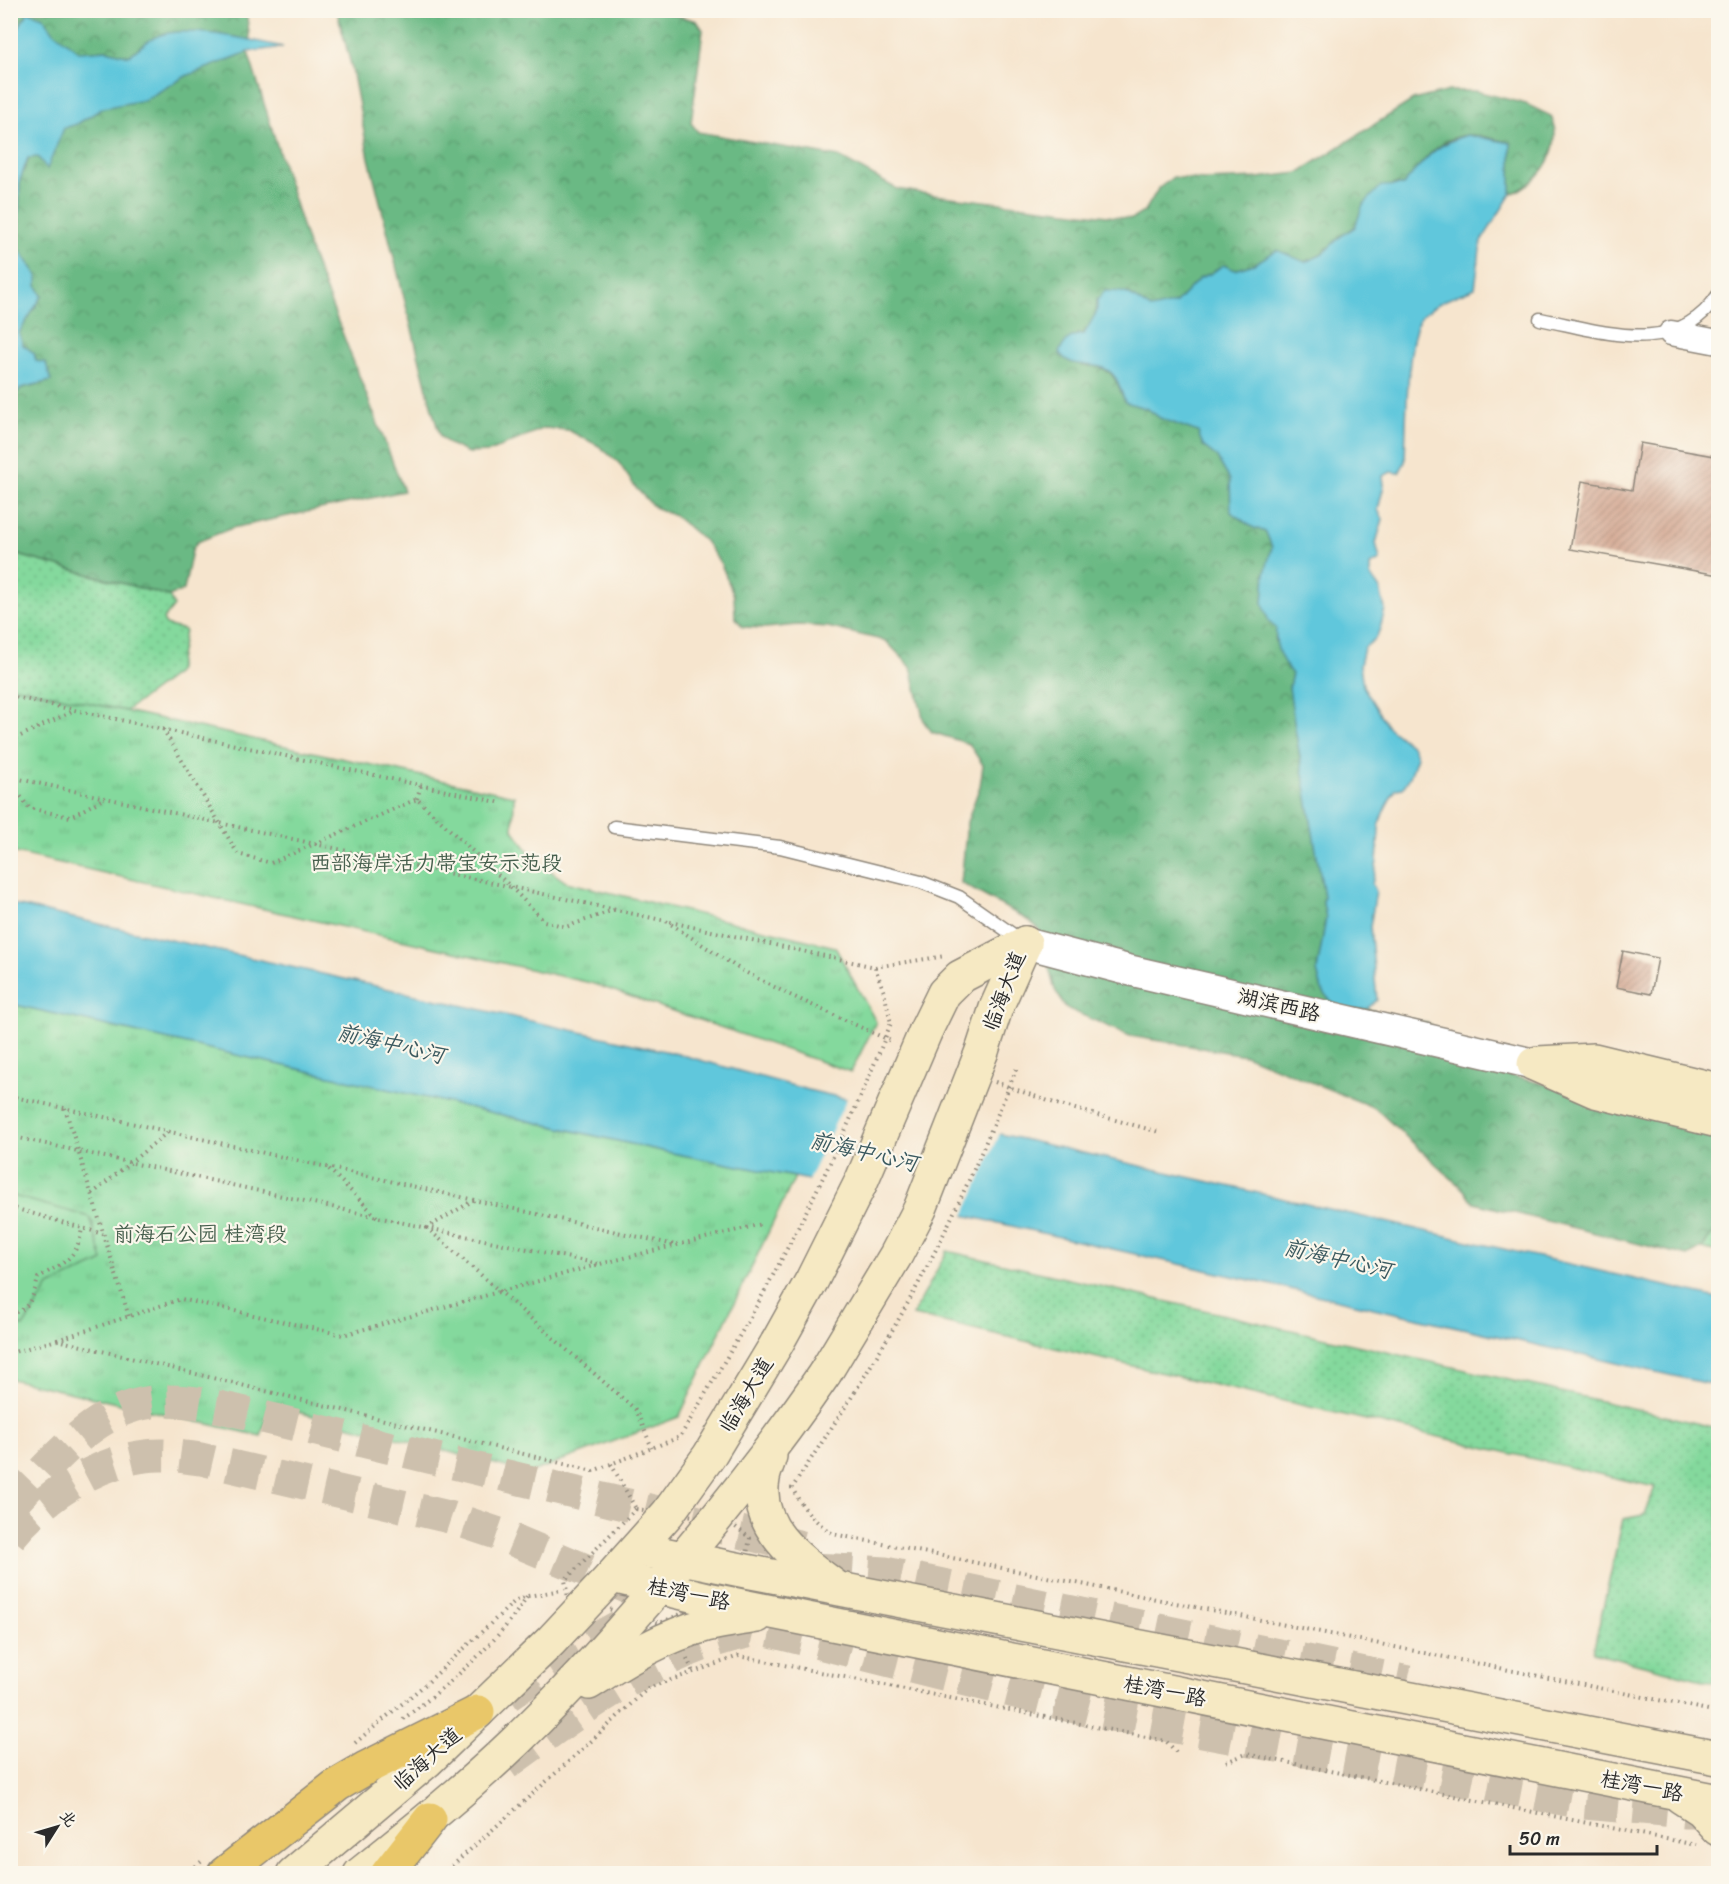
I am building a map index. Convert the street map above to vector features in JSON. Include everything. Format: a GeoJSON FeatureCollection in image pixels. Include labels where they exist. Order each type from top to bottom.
{"type":"FeatureCollection","features":[{"type":"Feature","properties":{"kind":"main road","name":"临海大道"},"geometry":{"type":"LineString","coordinates":[[293,1874],[427,1761],[478,1712],[550,1642],[638,1549],[679,1499],[710,1456],[812,1280],[861,1182],[914,1038],[944,993],[960,977],[1025,944]]}},
{"type":"Feature","properties":{"kind":"main road","name":"临海大道"},"geometry":{"type":"LineString","coordinates":[[360,1874],[430,1818],[500,1756],[545,1712],[684,1559],[773,1448],[825,1373],[891,1264],[920,1209],[964,1099],[986,1065],[996,1008],[1025,944]]}},
{"type":"Feature","properties":{"kind":"main road","name":"湖滨西路"},"geometry":{"type":"LineString","coordinates":[[1534,1064],[1594,1060],[1719,1090]]}},
{"type":"Feature","properties":{"kind":"main road","name":"湖滨西路"},"geometry":{"type":"LineString","coordinates":[[1534,1064],[1595,1091],[1719,1121]]}},
{"type":"Feature","properties":{"kind":"main road"},"geometry":{"type":"LineString","coordinates":[[773,1448],[762,1479],[762,1500],[766,1518],[774,1533],[789,1550],[839,1589]]}},
{"type":"Feature","properties":{"kind":"main road","name":"桂湾一路"},"geometry":{"type":"LineString","coordinates":[[638,1549],[1715,1756]]}},
{"type":"Feature","properties":{"kind":"main road","name":"桂湾一路"},"geometry":{"type":"LineString","coordinates":[[612,1576],[658,1588],[776,1612],[1719,1801]]}},
{"type":"Feature","properties":{"kind":"main road"},"geometry":{"type":"LineString","coordinates":[[545,1712],[619,1663],[679,1634],[707,1625],[776,1612]]}},
{"type":"Feature","properties":{"kind":"main road"},"geometry":{"type":"LineString","coordinates":[[214,1866],[366,1768],[478,1712]]}},
{"type":"Feature","properties":{"kind":"main road"},"geometry":{"type":"LineString","coordinates":[[1674,1793],[1701,1810],[1710,1840]]}},
{"type":"Feature","properties":{"kind":"main road"},"geometry":{"type":"LineString","coordinates":[[387,1874],[430,1818]]}},
{"type":"Feature","properties":{"kind":"street"},"geometry":{"type":"LineString","coordinates":[[1671,333],[1719,342]]}},
{"type":"Feature","properties":{"kind":"street","name":"湖滨西路"},"geometry":{"type":"LineString","coordinates":[[1025,944],[1534,1064]]}},
{"type":"Feature","properties":{"kind":"lane"},"geometry":{"type":"LineString","coordinates":[[1540,319],[1626,336],[1649,336],[1671,333],[1705,314],[1719,295]]}},
{"type":"Feature","properties":{"kind":"lane"},"geometry":{"type":"LineString","coordinates":[[614,827],[780,847],[921,882],[959,897],[1025,944]]}},
{"type":"Feature","properties":{"kind":"path"},"geometry":{"type":"LineString","coordinates":[[10,696],[502,803]]}},
{"type":"Feature","properties":{"kind":"path"},"geometry":{"type":"LineString","coordinates":[[10,741],[75,710]]}},
{"type":"Feature","properties":{"kind":"path"},"geometry":{"type":"LineString","coordinates":[[163,729],[238,854],[271,863],[417,799]]}},
{"type":"Feature","properties":{"kind":"path"},"geometry":{"type":"LineString","coordinates":[[10,777],[875,966],[891,1023],[845,1133],[780,1264],[680,1437],[611,1464],[592,1471],[57,1340]]}},
{"type":"Feature","properties":{"kind":"path"},"geometry":{"type":"LineString","coordinates":[[10,782],[29,808],[70,817],[105,798]]}},
{"type":"Feature","properties":{"kind":"path"},"geometry":{"type":"LineString","coordinates":[[417,799],[421,785]]}},
{"type":"Feature","properties":{"kind":"path"},"geometry":{"type":"LineString","coordinates":[[417,799],[544,921],[566,927],[615,910]]}},
{"type":"Feature","properties":{"kind":"path"},"geometry":{"type":"LineString","coordinates":[[666,921],[741,970],[790,995],[914,1038]]}},
{"type":"Feature","properties":{"kind":"path"},"geometry":{"type":"LineString","coordinates":[[986,1065],[1057,1104],[1159,1132]]}},
{"type":"Feature","properties":{"kind":"path"},"geometry":{"type":"LineString","coordinates":[[1018,1065],[970,1180],[904,1310],[855,1392],[792,1488],[809,1515],[833,1534],[1719,1712]]}},
{"type":"Feature","properties":{"kind":"path"},"geometry":{"type":"LineString","coordinates":[[10,1096],[676,1246]]}},
{"type":"Feature","properties":{"kind":"path"},"geometry":{"type":"LineString","coordinates":[[65,1108],[129,1317]]}},
{"type":"Feature","properties":{"kind":"path"},"geometry":{"type":"LineString","coordinates":[[92,1194],[169,1131]]}},
{"type":"Feature","properties":{"kind":"path"},"geometry":{"type":"LineString","coordinates":[[10,1136],[600,1264]]}},
{"type":"Feature","properties":{"kind":"path"},"geometry":{"type":"LineString","coordinates":[[328,1167],[377,1217]]}},
{"type":"Feature","properties":{"kind":"path"},"geometry":{"type":"LineString","coordinates":[[427,1228],[474,1200]]}},
{"type":"Feature","properties":{"kind":"path"},"geometry":{"type":"LineString","coordinates":[[10,1207],[104,1235]]}},
{"type":"Feature","properties":{"kind":"path"},"geometry":{"type":"LineString","coordinates":[[10,1353],[181,1299],[343,1335],[600,1264],[762,1224]]}},
{"type":"Feature","properties":{"kind":"path"},"geometry":{"type":"LineString","coordinates":[[10,1312],[23,1310],[38,1278],[73,1256],[80,1243],[82,1228]]}},
{"type":"Feature","properties":{"kind":"path"},"geometry":{"type":"LineString","coordinates":[[427,1228],[636,1410],[652,1448]]}},
{"type":"Feature","properties":{"kind":"path"},"geometry":{"type":"LineString","coordinates":[[611,1464],[636,1509]]}},
{"type":"Feature","properties":{"kind":"path"},"geometry":{"type":"LineString","coordinates":[[355,1743],[427,1683],[516,1600],[566,1590]]}},
{"type":"Feature","properties":{"kind":"path"},"geometry":{"type":"LineString","coordinates":[[443,1874],[648,1688],[738,1656],[1166,1741],[1177,1753]]}},
{"type":"Feature","properties":{"kind":"path"},"geometry":{"type":"LineString","coordinates":[[1226,1762],[1246,1754],[1698,1845],[1710,1840]]}},
{"type":"Feature","properties":{"kind":"path"},"geometry":{"type":"LineString","coordinates":[[186,1874],[214,1866]]}},
{"type":"Feature","properties":{"kind":"green space"},"geometry":{"type":"Polygon","coordinates":[[[656,10],[697,21],[703,30],[691,123],[698,132],[839,157],[897,189],[1132,219],[1145,211],[1158,189],[1173,177],[1204,180],[1258,178],[1298,173],[1413,100],[1449,91],[1476,91],[1526,104],[1551,116],[1555,140],[1548,162],[1532,181],[1511,194],[1511,143],[1480,136],[1458,136],[1431,153],[1403,185],[1394,184],[1363,205],[1355,227],[1341,236],[1321,255],[1304,262],[1277,251],[1254,264],[1235,270],[1223,265],[1200,278],[1176,303],[1151,309],[1129,293],[1097,300],[1097,310],[1092,322],[1084,334],[1077,334],[1082,366],[1100,367],[1107,370],[1115,380],[1125,402],[1148,409],[1160,418],[1198,432],[1203,446],[1216,456],[1230,480],[1231,512],[1252,527],[1266,532],[1272,547],[1265,573],[1263,604],[1277,628],[1275,640],[1292,674],[1289,687],[1324,896],[1326,918],[1317,971],[1322,990],[1338,1011],[1367,1009],[1430,1024],[1459,1058],[1471,1066],[1718,1127],[1718,1227],[1702,1248],[1688,1256],[1474,1203],[1464,1190],[1375,1108],[1245,1055],[1130,1036],[1066,1008],[1055,990],[1038,928],[1028,920],[961,883],[967,822],[980,786],[983,765],[969,744],[932,732],[924,722],[911,667],[886,641],[828,627],[798,625],[743,627],[735,617],[734,596],[721,564],[705,541],[675,516],[654,507],[636,488],[619,463],[599,446],[568,430],[544,428],[489,452],[468,453],[449,444],[440,436],[369,158],[352,69],[337,11],[656,10]]]}},
{"type":"Feature","properties":{"kind":"green space"},"geometry":{"type":"Polygon","coordinates":[[[18,11],[26,11],[27,15],[18,29],[11,57],[11,32],[18,11]]]}},
{"type":"Feature","properties":{"kind":"green space"},"geometry":{"type":"Polygon","coordinates":[[[29,11],[246,11],[250,40],[173,32],[150,40],[129,56],[107,50],[79,52],[53,32],[43,17],[32,15],[29,11]]]}},
{"type":"Feature","properties":{"kind":"green space"},"geometry":{"type":"Polygon","coordinates":[[[248,52],[308,245],[404,491],[232,528],[197,542],[192,550],[184,590],[169,596],[11,553],[10,397],[21,388],[51,381],[36,361],[34,353],[23,345],[19,333],[42,296],[37,286],[37,275],[18,247],[20,180],[29,158],[38,157],[47,168],[64,128],[77,124],[103,108],[144,100],[186,76],[248,52]]]}},
{"type":"Feature","properties":{"kind":"green space"},"geometry":{"type":"Polygon","coordinates":[[[10,553],[169,596],[174,606],[163,620],[166,625],[185,630],[177,673],[126,711],[11,686],[10,553]]]}},
{"type":"Feature","properties":{"kind":"green space","name":"西部海岸活力带宝安示范段"},"geometry":{"type":"Polygon","coordinates":[[[11,686],[514,796],[513,830],[535,860],[566,882],[835,947],[876,1022],[851,1072],[591,983],[11,852],[11,686]]]}},
{"type":"Feature","properties":{"kind":"green space","name":"前海石公园 桂湾段"},"geometry":{"type":"Polygon","coordinates":[[[11,1004],[662,1151],[795,1177],[679,1417],[529,1473],[271,1405],[261,1436],[11,1379],[11,1004]]]}},
{"type":"Feature","properties":{"kind":"green space"},"geometry":{"type":"Polygon","coordinates":[[[10,1195],[90,1217],[103,1261],[49,1286],[23,1327],[11,1322],[10,1195]]]}},
{"type":"Feature","properties":{"kind":"green space"},"geometry":{"type":"Polygon","coordinates":[[[1718,1227],[1718,1252],[1702,1248],[1718,1227]]]}},
{"type":"Feature","properties":{"kind":"green space"},"geometry":{"type":"Polygon","coordinates":[[[947,1251],[1718,1428],[1718,1684],[1593,1652],[1623,1519],[1644,1515],[1655,1487],[913,1315],[947,1251]]]}},
{"type":"Feature","properties":{"kind":"water"},"geometry":{"type":"Polygon","coordinates":[[[26,11],[43,17],[54,32],[79,52],[107,50],[129,56],[157,36],[180,32],[225,36],[283,47],[248,52],[186,76],[144,100],[103,108],[77,124],[64,128],[47,169],[38,157],[28,158],[20,180],[18,247],[37,275],[37,286],[42,296],[19,333],[23,345],[34,353],[36,361],[46,363],[51,381],[21,388],[11,397],[10,57],[18,29],[27,15],[26,11]]]}},
{"type":"Feature","properties":{"kind":"water"},"geometry":{"type":"Polygon","coordinates":[[[1467,135],[1511,143],[1511,194],[1481,242],[1475,288],[1434,307],[1422,316],[1417,326],[1408,385],[1405,462],[1399,473],[1391,472],[1383,476],[1384,485],[1378,510],[1383,519],[1376,543],[1380,560],[1370,565],[1370,575],[1380,589],[1385,609],[1380,629],[1375,639],[1364,648],[1360,665],[1363,686],[1387,726],[1413,747],[1417,757],[1410,777],[1403,788],[1396,789],[1385,808],[1380,823],[1377,864],[1372,884],[1376,891],[1370,927],[1377,1000],[1367,1009],[1338,1011],[1322,990],[1317,971],[1326,918],[1324,896],[1289,687],[1292,674],[1279,652],[1276,628],[1269,622],[1263,604],[1265,573],[1272,547],[1266,532],[1252,527],[1231,512],[1230,480],[1216,456],[1203,446],[1198,432],[1160,418],[1148,409],[1125,402],[1116,379],[1108,370],[1072,362],[1065,359],[1059,352],[1069,339],[1084,334],[1097,311],[1097,300],[1105,291],[1125,293],[1151,309],[1176,303],[1200,278],[1223,265],[1235,270],[1254,264],[1277,250],[1305,262],[1321,255],[1341,236],[1355,227],[1363,205],[1381,186],[1403,185],[1438,149],[1467,135]]]}},
{"type":"Feature","properties":{"kind":"water","name":"前海中心河"},"geometry":{"type":"Polygon","coordinates":[[[11,904],[678,1054],[812,1091],[1718,1298],[1718,1386],[795,1177],[662,1151],[11,1004],[11,904]]]}},
{"type":"Feature","properties":{"kind":"pier"},"geometry":{"type":"Polygon","coordinates":[[[848,1096],[1001,1131],[963,1218],[807,1183],[848,1096]]]}},
{"type":"Feature","properties":{"kind":"building"},"geometry":{"type":"Polygon","coordinates":[[[1640,443],[1719,457],[1719,575],[1570,549],[1582,481],[1632,490],[1640,443]]]}},
{"type":"Feature","properties":{"kind":"building"},"geometry":{"type":"Polygon","coordinates":[[[1623,951],[1658,958],[1651,994],[1616,987],[1623,951]]]}},
{"type":"Feature","properties":{"kind":"tunnel"},"geometry":{"type":"LineString","coordinates":[[10,1507],[70,1444],[98,1423],[129,1407],[175,1401],[206,1404],[246,1413],[802,1547]]}},
{"type":"Feature","properties":{"kind":"tunnel"},"geometry":{"type":"LineString","coordinates":[[10,1537],[40,1506],[59,1492],[100,1469],[143,1456],[173,1455],[201,1459],[449,1517],[499,1534],[634,1590]]}},
{"type":"Feature","properties":{"kind":"tunnel"},"geometry":{"type":"LineString","coordinates":[[677,1599],[734,1580],[778,1571],[816,1569],[885,1573],[1408,1682]]}},
{"type":"Feature","properties":{"kind":"tunnel"},"geometry":{"type":"LineString","coordinates":[[723,1619],[1095,1712],[1584,1803],[1686,1812],[1716,1812]]}},
{"type":"Feature","properties":{"kind":"tunnel"},"geometry":{"type":"LineString","coordinates":[[508,1695],[561,1659],[625,1623]]}},
{"type":"Feature","properties":{"kind":"tunnel"},"geometry":{"type":"LineString","coordinates":[[506,1764],[594,1702],[656,1665],[722,1638],[757,1630]]}}]}
